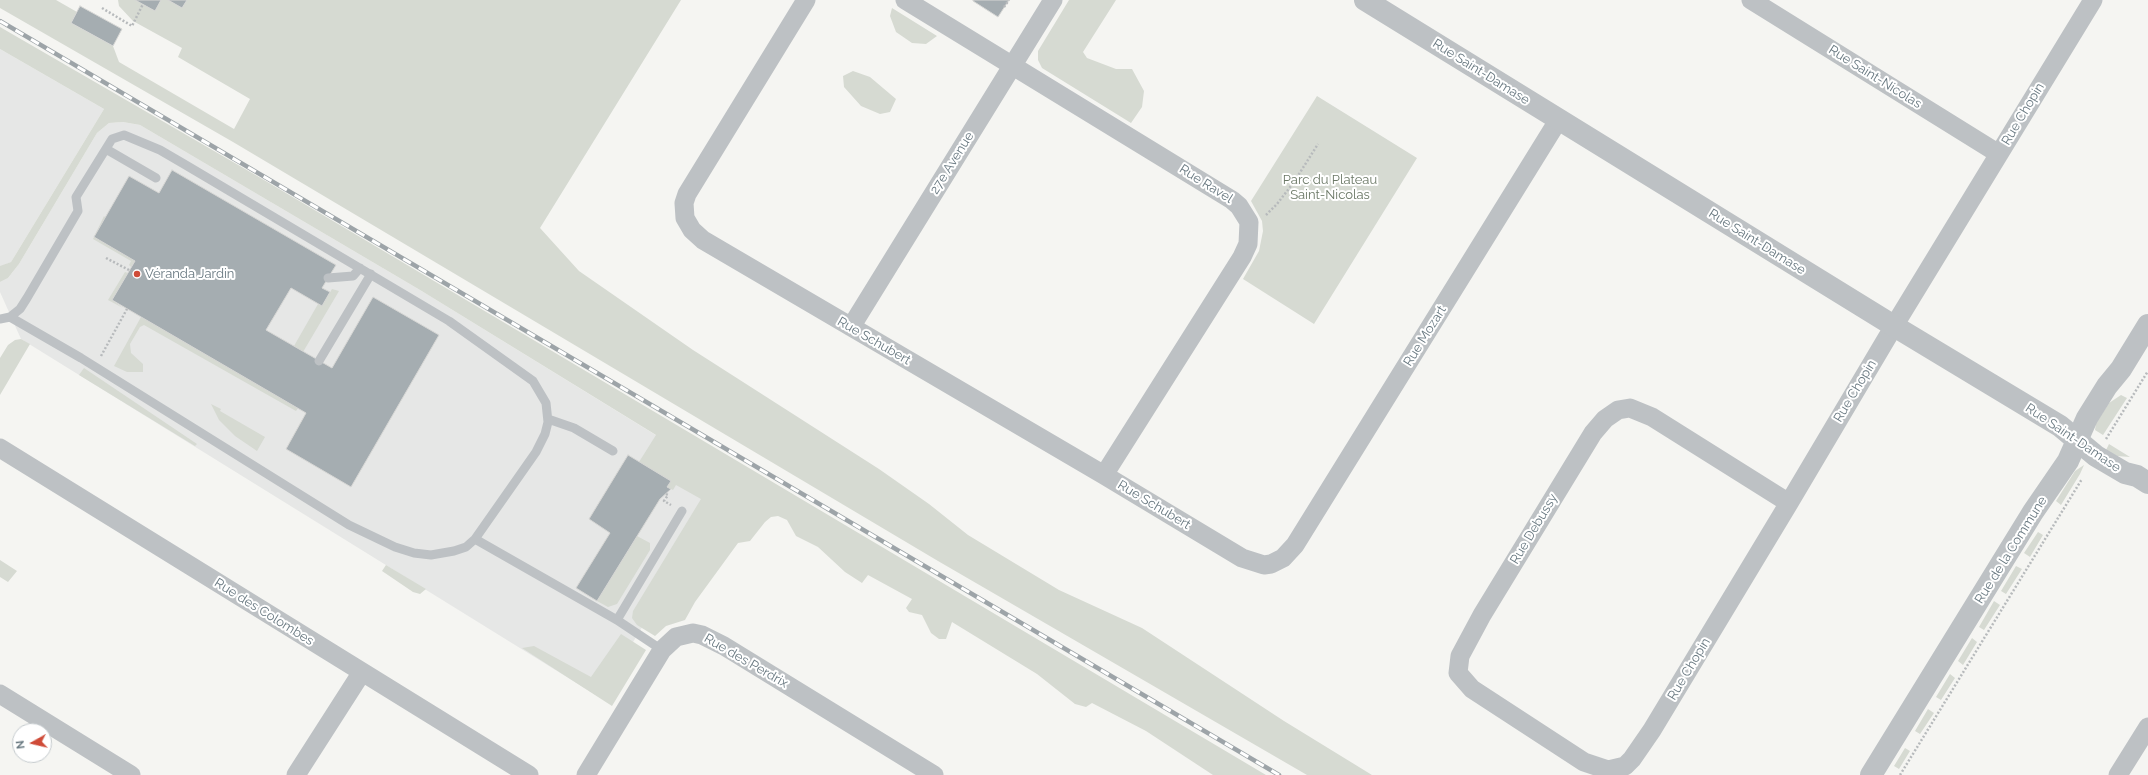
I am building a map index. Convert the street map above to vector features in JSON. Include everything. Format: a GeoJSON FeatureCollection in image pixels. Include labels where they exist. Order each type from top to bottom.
{"type":"FeatureCollection","features":[{"type":"Feature","properties":{"kind":"street","name":"Rue Schubert"},"geometry":{"type":"LineString","coordinates":[[806,0],[687,194],[684,203],[685,218],[692,230],[703,240],[1104,475],[1242,558],[1256,564],[1271,564],[1283,558],[1289,552]]}},
{"type":"Feature","properties":{"kind":"street","name":"Rue Ravel"},"geometry":{"type":"LineString","coordinates":[[904,0],[1013,65],[1232,200],[1239,206],[1249,222]]}},
{"type":"Feature","properties":{"kind":"street","name":"27e Avenue"},"geometry":{"type":"LineString","coordinates":[[851,327],[1054,0]]}},
{"type":"Feature","properties":{"kind":"street","name":"Rue Saint-Damase"},"geometry":{"type":"LineString","coordinates":[[1365,0],[1894,326],[2060,426],[2104,460],[2148,483]]}},
{"type":"Feature","properties":{"kind":"street","name":"Rue Saint-Nicolas"},"geometry":{"type":"LineString","coordinates":[[1751,0],[1999,154]]}},
{"type":"Feature","properties":{"kind":"street","name":"Rue Chopin"},"geometry":{"type":"LineString","coordinates":[[1608,770],[1625,766],[1646,739],[1894,326],[2093,0]]}},
{"type":"Feature","properties":{"kind":"street","name":"Rue Mozart"},"geometry":{"type":"LineString","coordinates":[[1289,552],[1559,119]]}},
{"type":"Feature","properties":{"kind":"street"},"geometry":{"type":"LineString","coordinates":[[1104,475],[1242,257],[1248,244],[1249,222]]}},
{"type":"Feature","properties":{"kind":"street","name":"Rue de la Commune"},"geometry":{"type":"LineString","coordinates":[[1871,775],[2029,518],[2068,461],[2077,440],[2107,386],[2121,369],[2148,325]]}},
{"type":"Feature","properties":{"kind":"street","name":"Rue Debussy"},"geometry":{"type":"LineString","coordinates":[[1608,770],[1591,766],[1575,757],[1472,690],[1458,674],[1460,656],[1478,621],[1593,433],[1610,414],[1624,408],[1638,410],[1789,503]]}},
{"type":"Feature","properties":{"kind":"street","name":"Rue des Colombes"},"geometry":{"type":"LineString","coordinates":[[0,448],[529,775]]}},
{"type":"Feature","properties":{"kind":"street","name":"Rue des Perdrix"},"geometry":{"type":"LineString","coordinates":[[586,775],[662,650],[669,642],[684,634],[693,633],[712,639],[934,775]]}},
{"type":"Feature","properties":{"kind":"street"},"geometry":{"type":"LineString","coordinates":[[296,775],[362,672]]}},
{"type":"Feature","properties":{"kind":"street"},"geometry":{"type":"LineString","coordinates":[[0,694],[130,775]]}},
{"type":"Feature","properties":{"kind":"street"},"geometry":{"type":"LineString","coordinates":[[2118,775],[2148,727]]}},
{"type":"Feature","properties":{"kind":"lane"},"geometry":{"type":"LineString","coordinates":[[0,320],[10,317],[20,309],[27,298],[78,211],[76,197],[112,139],[118,136],[134,138],[184,164],[449,321],[533,381],[546,402],[548,418],[545,434],[536,452],[475,539],[466,546],[454,551],[431,555],[414,553],[388,544],[349,525],[95,367],[10,317]]}},
{"type":"Feature","properties":{"kind":"lane"},"geometry":{"type":"LineString","coordinates":[[106,149],[156,178]]}},
{"type":"Feature","properties":{"kind":"lane"},"geometry":{"type":"LineString","coordinates":[[328,278],[353,276],[360,268]]}},
{"type":"Feature","properties":{"kind":"lane"},"geometry":{"type":"LineString","coordinates":[[319,361],[371,274]]}},
{"type":"Feature","properties":{"kind":"lane"},"geometry":{"type":"LineString","coordinates":[[548,418],[574,428],[613,451]]}},
{"type":"Feature","properties":{"kind":"lane"},"geometry":{"type":"LineString","coordinates":[[617,620],[682,511]]}},
{"type":"Feature","properties":{"kind":"lane"},"geometry":{"type":"LineString","coordinates":[[475,539],[617,620],[662,650]]}},
{"type":"Feature","properties":{"kind":"path"},"geometry":{"type":"LineString","coordinates":[[1004,7],[1009,0]]}},
{"type":"Feature","properties":{"kind":"path"},"geometry":{"type":"LineString","coordinates":[[102,8],[132,26],[142,4]]}},
{"type":"Feature","properties":{"kind":"path"},"geometry":{"type":"LineString","coordinates":[[1249,222],[1261,219],[1278,204],[1318,144]]}},
{"type":"Feature","properties":{"kind":"path"},"geometry":{"type":"LineString","coordinates":[[106,258],[129,270]]}},
{"type":"Feature","properties":{"kind":"path"},"geometry":{"type":"LineString","coordinates":[[95,367],[127,309]]}},
{"type":"Feature","properties":{"kind":"path"},"geometry":{"type":"LineString","coordinates":[[2104,443],[2148,372]]}},
{"type":"Feature","properties":{"kind":"path","name":"Rue de la Commune"},"geometry":{"type":"LineString","coordinates":[[1900,775],[2086,472]]}},
{"type":"Feature","properties":{"kind":"path"},"geometry":{"type":"LineString","coordinates":[[664,501],[668,495],[666,494]]}},
{"type":"Feature","properties":{"kind":"shaded area"},"geometry":{"type":"Polygon","coordinates":[[[0,49],[104,109],[11,262],[2,266],[0,266],[0,49]]]}},
{"type":"Feature","properties":{"kind":"shaded area"},"geometry":{"type":"Polygon","coordinates":[[[123,122],[140,125],[420,290],[732,482],[599,697],[21,339],[0,292],[0,282],[8,278],[19,264],[97,133],[109,123],[123,122]]]}},
{"type":"Feature","properties":{"kind":"green space"},"geometry":{"type":"Polygon","coordinates":[[[0,0],[56,0],[77,12],[71,23],[113,46],[119,62],[234,129],[250,99],[178,57],[182,48],[133,21],[119,6],[118,0],[135,0],[155,11],[161,0],[168,0],[182,8],[187,0],[681,0],[540,228],[579,271],[693,350],[879,469],[929,504],[968,535],[1059,590],[1142,628],[1284,721],[1372,775],[1307,775],[938,561],[233,142],[0,8],[0,0]]]}},
{"type":"Feature","properties":{"kind":"green space"},"geometry":{"type":"Polygon","coordinates":[[[1069,0],[1116,0],[1083,52],[1087,58],[1116,69],[1132,69],[1144,91],[1142,107],[1131,123],[1042,68],[1038,60],[1038,51],[1069,0]]]}},
{"type":"Feature","properties":{"kind":"green space"},"geometry":{"type":"Polygon","coordinates":[[[892,8],[937,36],[926,44],[912,43],[896,32],[890,16],[892,8]]]}},
{"type":"Feature","properties":{"kind":"green space"},"geometry":{"type":"Polygon","coordinates":[[[0,27],[259,177],[1266,775],[1213,775],[1146,731],[1092,703],[1086,707],[1075,704],[1037,674],[952,622],[946,639],[939,639],[931,633],[922,615],[909,612],[906,608],[912,599],[868,575],[862,583],[845,572],[818,547],[796,536],[787,520],[778,516],[771,517],[765,522],[750,541],[738,543],[695,602],[685,620],[666,626],[655,636],[637,625],[632,618],[633,611],[701,499],[676,485],[673,490],[667,487],[671,481],[639,462],[656,435],[420,290],[140,125],[123,122],[109,123],[97,133],[19,264],[8,278],[0,282],[0,266],[11,262],[104,109],[0,49],[0,27]]]}},
{"type":"Feature","properties":{"kind":"green space"},"geometry":{"type":"Polygon","coordinates":[[[853,71],[870,77],[896,99],[890,112],[880,114],[861,106],[844,87],[843,76],[853,71]]]}},
{"type":"Feature","properties":{"kind":"green space","name":"Parc du Plateau Saint-Nicolas"},"geometry":{"type":"Polygon","coordinates":[[[1317,96],[1417,158],[1314,324],[1243,279],[1259,251],[1263,231],[1262,221],[1251,201],[1317,96]]]}},
{"type":"Feature","properties":{"kind":"green space"},"geometry":{"type":"Polygon","coordinates":[[[104,216],[135,261],[131,267],[129,265],[131,261],[93,239],[104,216]]]}},
{"type":"Feature","properties":{"kind":"green space"},"geometry":{"type":"Polygon","coordinates":[[[125,272],[128,273],[112,300],[123,308],[108,300],[125,272]]]}},
{"type":"Feature","properties":{"kind":"green space"},"geometry":{"type":"Polygon","coordinates":[[[332,289],[339,291],[303,352],[294,346],[318,304],[322,306],[332,289]]]}},
{"type":"Feature","properties":{"kind":"green space"},"geometry":{"type":"Polygon","coordinates":[[[141,317],[298,408],[296,411],[144,325],[140,327],[130,344],[131,353],[143,364],[143,372],[127,372],[114,366],[141,317]]]}},
{"type":"Feature","properties":{"kind":"green space"},"geometry":{"type":"Polygon","coordinates":[[[21,339],[30,344],[0,395],[0,358],[8,345],[15,340],[21,339]]]}},
{"type":"Feature","properties":{"kind":"green space"},"geometry":{"type":"Polygon","coordinates":[[[84,368],[197,444],[195,446],[79,375],[84,368]]]}},
{"type":"Feature","properties":{"kind":"green space"},"geometry":{"type":"Polygon","coordinates":[[[2121,395],[2127,398],[2103,435],[2095,430],[2096,423],[2109,403],[2121,395]]]}},
{"type":"Feature","properties":{"kind":"green space"},"geometry":{"type":"Polygon","coordinates":[[[211,404],[221,409],[220,411],[265,437],[257,451],[235,436],[219,420],[211,404]]]}},
{"type":"Feature","properties":{"kind":"green space"},"geometry":{"type":"Polygon","coordinates":[[[2109,444],[2130,457],[2117,456],[2106,450],[2109,444]]]}},
{"type":"Feature","properties":{"kind":"green space"},"geometry":{"type":"Polygon","coordinates":[[[2084,465],[2061,505],[2056,501],[2075,471],[2084,465]]]}},
{"type":"Feature","properties":{"kind":"green space"},"geometry":{"type":"Polygon","coordinates":[[[2038,532],[2043,535],[2030,557],[2024,553],[2038,532]]]}},
{"type":"Feature","properties":{"kind":"green space"},"geometry":{"type":"Polygon","coordinates":[[[637,536],[650,543],[650,550],[617,604],[608,607],[597,601],[637,536]]]}},
{"type":"Feature","properties":{"kind":"green space"},"geometry":{"type":"Polygon","coordinates":[[[0,560],[17,571],[8,582],[0,577],[0,560]]]}},
{"type":"Feature","properties":{"kind":"green space"},"geometry":{"type":"Polygon","coordinates":[[[386,565],[426,589],[420,594],[413,592],[382,571],[386,565]]]}},
{"type":"Feature","properties":{"kind":"green space"},"geometry":{"type":"Polygon","coordinates":[[[2016,566],[2022,569],[2006,594],[2001,591],[2016,566]]]}},
{"type":"Feature","properties":{"kind":"green space"},"geometry":{"type":"Polygon","coordinates":[[[1994,601],[2000,605],[1984,630],[1979,627],[1994,601]]]}},
{"type":"Feature","properties":{"kind":"green space"},"geometry":{"type":"Polygon","coordinates":[[[621,634],[646,650],[612,706],[522,648],[534,646],[591,677],[621,634]]]}},
{"type":"Feature","properties":{"kind":"green space"},"geometry":{"type":"Polygon","coordinates":[[[1972,638],[1977,642],[1963,665],[1958,661],[1972,638]]]}},
{"type":"Feature","properties":{"kind":"green space"},"geometry":{"type":"Polygon","coordinates":[[[1950,674],[1955,678],[1941,700],[1936,697],[1950,674]]]}},
{"type":"Feature","properties":{"kind":"green space"},"geometry":{"type":"Polygon","coordinates":[[[1928,709],[1934,713],[1920,734],[1915,731],[1928,709]]]}},
{"type":"Feature","properties":{"kind":"green space"},"geometry":{"type":"Polygon","coordinates":[[[1905,748],[1910,751],[1899,769],[1894,766],[1905,748]]]}},
{"type":"Feature","properties":{"kind":"building"},"geometry":{"type":"Polygon","coordinates":[[[135,0],[161,0],[155,11],[135,0]]]}},
{"type":"Feature","properties":{"kind":"building"},"geometry":{"type":"Polygon","coordinates":[[[168,0],[187,0],[182,8],[168,0]]]}},
{"type":"Feature","properties":{"kind":"building"},"geometry":{"type":"Polygon","coordinates":[[[973,0],[1009,0],[998,17],[973,0]]]}},
{"type":"Feature","properties":{"kind":"building"},"geometry":{"type":"Polygon","coordinates":[[[80,6],[122,29],[113,46],[71,23],[80,6]]]}},
{"type":"Feature","properties":{"kind":"building"},"geometry":{"type":"Polygon","coordinates":[[[172,170],[336,265],[322,288],[330,292],[322,306],[291,288],[266,330],[332,368],[373,297],[439,335],[351,487],[286,449],[306,413],[112,300],[135,261],[94,237],[129,176],[159,193],[172,170]]]}},
{"type":"Feature","properties":{"kind":"building"},"geometry":{"type":"Polygon","coordinates":[[[628,455],[671,481],[667,487],[671,489],[660,499],[597,601],[576,588],[610,533],[589,519],[628,455]]]}},
{"type":"Feature","properties":{"kind":"railway"},"geometry":{"type":"LineString","coordinates":[[0,21],[1279,775]]}},
{"type":"Feature","properties":{"kind":"place","name":"Véranda Jardin"},"geometry":{"type":"Point","coordinates":[137,274]}}]}
